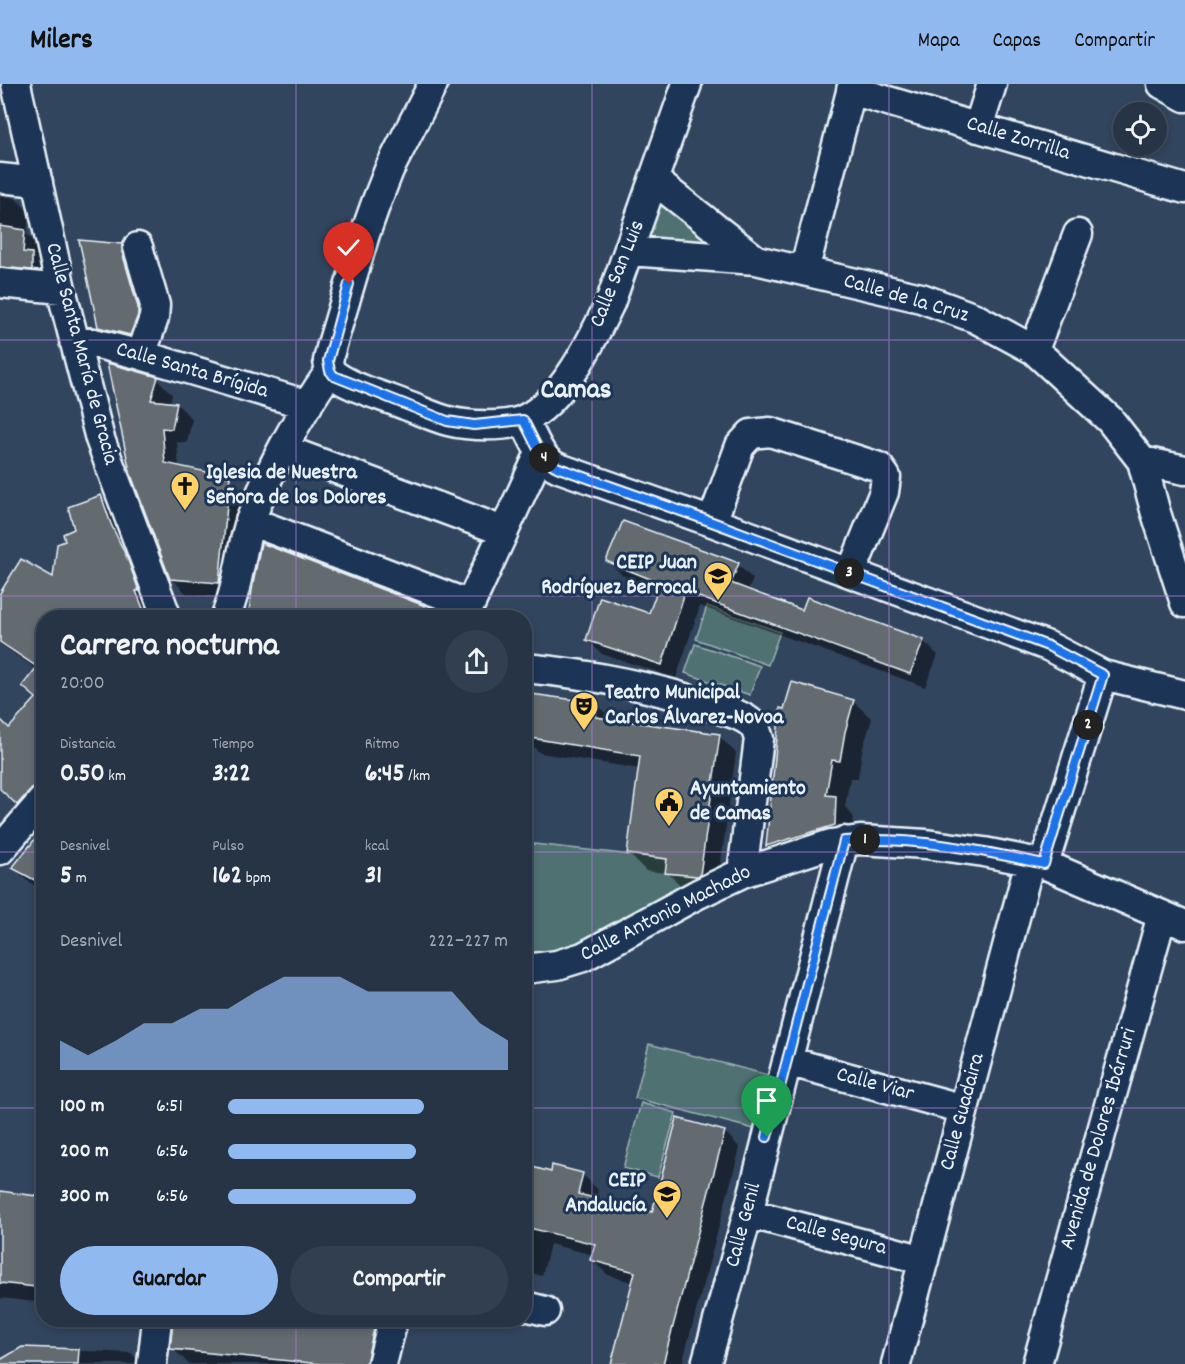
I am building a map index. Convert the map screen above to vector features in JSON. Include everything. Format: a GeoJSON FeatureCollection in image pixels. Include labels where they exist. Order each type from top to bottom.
{"type":"FeatureCollection","features":[{"type":"Feature","properties":{"kind":"street","name":"Calle Santa María de Gracia"},"geometry":{"type":"LineString","coordinates":[[16,84],[61,289],[100,439],[164,610]]}},
{"type":"Feature","properties":{"kind":"street"},"geometry":{"type":"LineString","coordinates":[[433,84],[389,170],[365,234],[328,361],[330,371],[334,376],[447,421],[474,425],[523,420],[540,453],[550,464],[559,468],[1048,646],[1103,675],[1185,695]]}},
{"type":"Feature","properties":{"kind":"street","name":"Calle San Luis"},"geometry":{"type":"LineString","coordinates":[[523,420],[538,411],[551,398],[596,332],[610,303],[687,84]]}},
{"type":"Feature","properties":{"kind":"street"},"geometry":{"type":"LineString","coordinates":[[978,128],[992,84]]}},
{"type":"Feature","properties":{"kind":"street"},"geometry":{"type":"LineString","coordinates":[[1162,84],[1185,98]]}},
{"type":"Feature","properties":{"kind":"street"},"geometry":{"type":"LineString","coordinates":[[804,271],[852,87]]}},
{"type":"Feature","properties":{"kind":"street","name":"Calle Zorrilla"},"geometry":{"type":"LineString","coordinates":[[852,87],[978,128],[1185,189]]}},
{"type":"Feature","properties":{"kind":"street"},"geometry":{"type":"LineString","coordinates":[[0,178],[38,182]]}},
{"type":"Feature","properties":{"kind":"street","name":"Calle de la Cruz"},"geometry":{"type":"LineString","coordinates":[[654,180],[756,260]]}},
{"type":"Feature","properties":{"kind":"street"},"geometry":{"type":"LineString","coordinates":[[1034,350],[1078,234]]}},
{"type":"Feature","properties":{"kind":"street"},"geometry":{"type":"LineString","coordinates":[[138,247],[155,305],[154,318],[141,355]]}},
{"type":"Feature","properties":{"kind":"street","name":"Calle de la Cruz"},"geometry":{"type":"LineString","coordinates":[[629,251],[756,260],[921,298],[975,318],[1034,350],[1110,420],[1142,460],[1155,510],[1185,603]]}},
{"type":"Feature","properties":{"kind":"street"},"geometry":{"type":"LineString","coordinates":[[0,283],[61,289]]}},
{"type":"Feature","properties":{"kind":"street","name":"Calle Santa Brígida"},"geometry":{"type":"LineString","coordinates":[[74,341],[94,343],[141,355],[308,405]]}},
{"type":"Feature","properties":{"kind":"street"},"geometry":{"type":"LineString","coordinates":[[228,610],[250,521],[283,449],[330,371]]}},
{"type":"Feature","properties":{"kind":"street"},"geometry":{"type":"LineString","coordinates":[[712,522],[740,446],[751,435],[770,432],[879,467],[886,477],[884,492],[851,573]]}},
{"type":"Feature","properties":{"kind":"street"},"geometry":{"type":"LineString","coordinates":[[283,449],[503,531]]}},
{"type":"Feature","properties":{"kind":"street"},"geometry":{"type":"LineString","coordinates":[[467,610],[540,453]]}},
{"type":"Feature","properties":{"kind":"street"},"geometry":{"type":"LineString","coordinates":[[1142,460],[1185,470]]}},
{"type":"Feature","properties":{"kind":"street"},"geometry":{"type":"LineString","coordinates":[[250,521],[465,610]]}},
{"type":"Feature","properties":{"kind":"street"},"geometry":{"type":"LineString","coordinates":[[532,669],[646,687],[743,717],[751,723],[759,739],[742,873]]}},
{"type":"Feature","properties":{"kind":"street","name":"Calle Guadaira"},"geometry":{"type":"LineString","coordinates":[[896,1364],[964,1109],[1037,862],[1103,675]]}},
{"type":"Feature","properties":{"kind":"street"},"geometry":{"type":"LineString","coordinates":[[4,836],[36,806]]}},
{"type":"Feature","properties":{"kind":"street","name":"Calle Antonio Machado"},"geometry":{"type":"LineString","coordinates":[[532,968],[557,965],[583,957],[742,873],[844,841],[872,840],[926,844],[1037,862],[1173,920]]}},
{"type":"Feature","properties":{"kind":"street","name":"Calle Genil"},"geometry":{"type":"LineString","coordinates":[[710,1363],[844,841]]}},
{"type":"Feature","properties":{"kind":"street","name":"Avenida de Dolores Ibárruri"},"geometry":{"type":"LineString","coordinates":[[1036,1364],[1173,920]]}},
{"type":"Feature","properties":{"kind":"street","name":"Calle Viar"},"geometry":{"type":"LineString","coordinates":[[787,1061],[964,1109]]}},
{"type":"Feature","properties":{"kind":"street","name":"Calle Segura"},"geometry":{"type":"LineString","coordinates":[[748,1213],[924,1260]]}},
{"type":"Feature","properties":{"kind":"street"},"geometry":{"type":"LineString","coordinates":[[152,1364],[155,1327]]}},
{"type":"Feature","properties":{"kind":"street"},"geometry":{"type":"LineString","coordinates":[[382,1364],[391,1327]]}},
{"type":"Feature","properties":{"kind":"green space"},"geometry":{"type":"Polygon","coordinates":[[[657,191],[726,246],[637,245],[657,191]]]}},
{"type":"Feature","properties":{"kind":"green space"},"geometry":{"type":"Polygon","coordinates":[[[707,606],[780,632],[768,665],[696,639],[707,606]]]}},
{"type":"Feature","properties":{"kind":"green space"},"geometry":{"type":"Polygon","coordinates":[[[695,644],[760,666],[750,695],[685,673],[695,644]]]}},
{"type":"Feature","properties":{"kind":"green space"},"geometry":{"type":"Polygon","coordinates":[[[532,844],[667,859],[666,873],[700,877],[601,940],[532,958],[532,844]]]}},
{"type":"Feature","properties":{"kind":"green space"},"geometry":{"type":"Polygon","coordinates":[[[649,1044],[772,1076],[758,1130],[635,1098],[649,1044]]]}},
{"type":"Feature","properties":{"kind":"green space"},"geometry":{"type":"Polygon","coordinates":[[[641,1103],[676,1113],[658,1177],[623,1168],[641,1103]]]}},
{"type":"Feature","properties":{"kind":"building"},"geometry":{"type":"Polygon","coordinates":[[[0,226],[25,230],[23,252],[32,253],[32,270],[0,267],[0,226]]]}},
{"type":"Feature","properties":{"kind":"building"},"geometry":{"type":"Polygon","coordinates":[[[79,240],[122,244],[122,252],[138,307],[138,315],[130,335],[98,327],[79,240]]]}},
{"type":"Feature","properties":{"kind":"building"},"geometry":{"type":"Polygon","coordinates":[[[107,363],[158,377],[151,400],[177,403],[172,429],[162,428],[165,463],[230,477],[219,583],[170,579],[130,472],[107,363]]]}},
{"type":"Feature","properties":{"kind":"building"},"geometry":{"type":"Polygon","coordinates":[[[101,495],[111,524],[128,560],[144,610],[36,610],[36,666],[0,642],[0,593],[21,559],[53,577],[57,544],[65,541],[63,534],[74,529],[68,507],[101,495]]]}},
{"type":"Feature","properties":{"kind":"building"},"geometry":{"type":"Polygon","coordinates":[[[623,521],[739,563],[731,583],[802,610],[807,597],[924,640],[910,674],[685,592],[662,665],[586,640],[600,597],[649,613],[660,583],[606,561],[623,521]]]}},
{"type":"Feature","properties":{"kind":"building"},"geometry":{"type":"Polygon","coordinates":[[[261,543],[425,606],[424,610],[249,610],[261,543]]]}},
{"type":"Feature","properties":{"kind":"building"},"geometry":{"type":"Polygon","coordinates":[[[36,668],[36,698],[22,686],[36,668]]]}},
{"type":"Feature","properties":{"kind":"building"},"geometry":{"type":"Polygon","coordinates":[[[792,682],[854,700],[840,761],[832,760],[826,795],[836,796],[835,825],[766,846],[780,708],[784,709],[792,682]]]}},
{"type":"Feature","properties":{"kind":"building"},"geometry":{"type":"Polygon","coordinates":[[[532,694],[597,703],[596,717],[720,734],[700,875],[665,873],[667,859],[627,854],[640,756],[532,738],[532,694]]]}},
{"type":"Feature","properties":{"kind":"building"},"geometry":{"type":"Polygon","coordinates":[[[36,698],[36,786],[17,805],[0,789],[0,719],[9,728],[36,698]]]}},
{"type":"Feature","properties":{"kind":"building"},"geometry":{"type":"Polygon","coordinates":[[[36,838],[36,881],[12,868],[36,838]]]}},
{"type":"Feature","properties":{"kind":"building"},"geometry":{"type":"Polygon","coordinates":[[[677,1118],[725,1131],[663,1364],[611,1364],[635,1272],[590,1260],[595,1244],[532,1229],[532,1167],[551,1172],[552,1165],[583,1173],[578,1194],[652,1212],[677,1118]]]}},
{"type":"Feature","properties":{"kind":"building"},"geometry":{"type":"Polygon","coordinates":[[[0,1191],[36,1196],[36,1287],[0,1283],[0,1191]]]}},
{"type":"Feature","properties":{"kind":"building"},"geometry":{"type":"Polygon","coordinates":[[[172,1327],[374,1327],[366,1364],[321,1364],[170,1349],[172,1327]]]}},
{"type":"Feature","properties":{"kind":"building"},"geometry":{"type":"Polygon","coordinates":[[[22,1347],[79,1349],[78,1364],[0,1364],[0,1360],[22,1347]]]}},
{"type":"Feature","properties":{"kind":"place","name":"Iglesia de Nuestra Señora de los Dolores"},"geometry":{"type":"Point","coordinates":[185,512]}},
{"type":"Feature","properties":{"kind":"place","name":"CEIP Juan Rodríguez Berrocal"},"geometry":{"type":"Point","coordinates":[718,602]}},
{"type":"Feature","properties":{"kind":"place","name":"Teatro Municipal Carlos Álvarez-Novoa"},"geometry":{"type":"Point","coordinates":[584,732]}},
{"type":"Feature","properties":{"kind":"place","name":"Ayuntamiento de Camas"},"geometry":{"type":"Point","coordinates":[669,828]}},
{"type":"Feature","properties":{"kind":"place","name":"CEIP Andalucía"},"geometry":{"type":"Point","coordinates":[667,1220]}},
{"type":"Feature","properties":{"kind":"district","name":"Camas"},"geometry":{"type":"Point","coordinates":[576,392]}},
{"type":"Feature","properties":{"kind":"route"},"geometry":{"type":"LineString","coordinates":[[349,284],[328,361],[328,367],[334,376],[447,421],[474,425],[502,424],[523,420],[542,457],[559,468],[1048,646],[1103,675],[1044,864],[1006,855],[926,844],[872,840],[844,841],[767,1137]]}}]}
